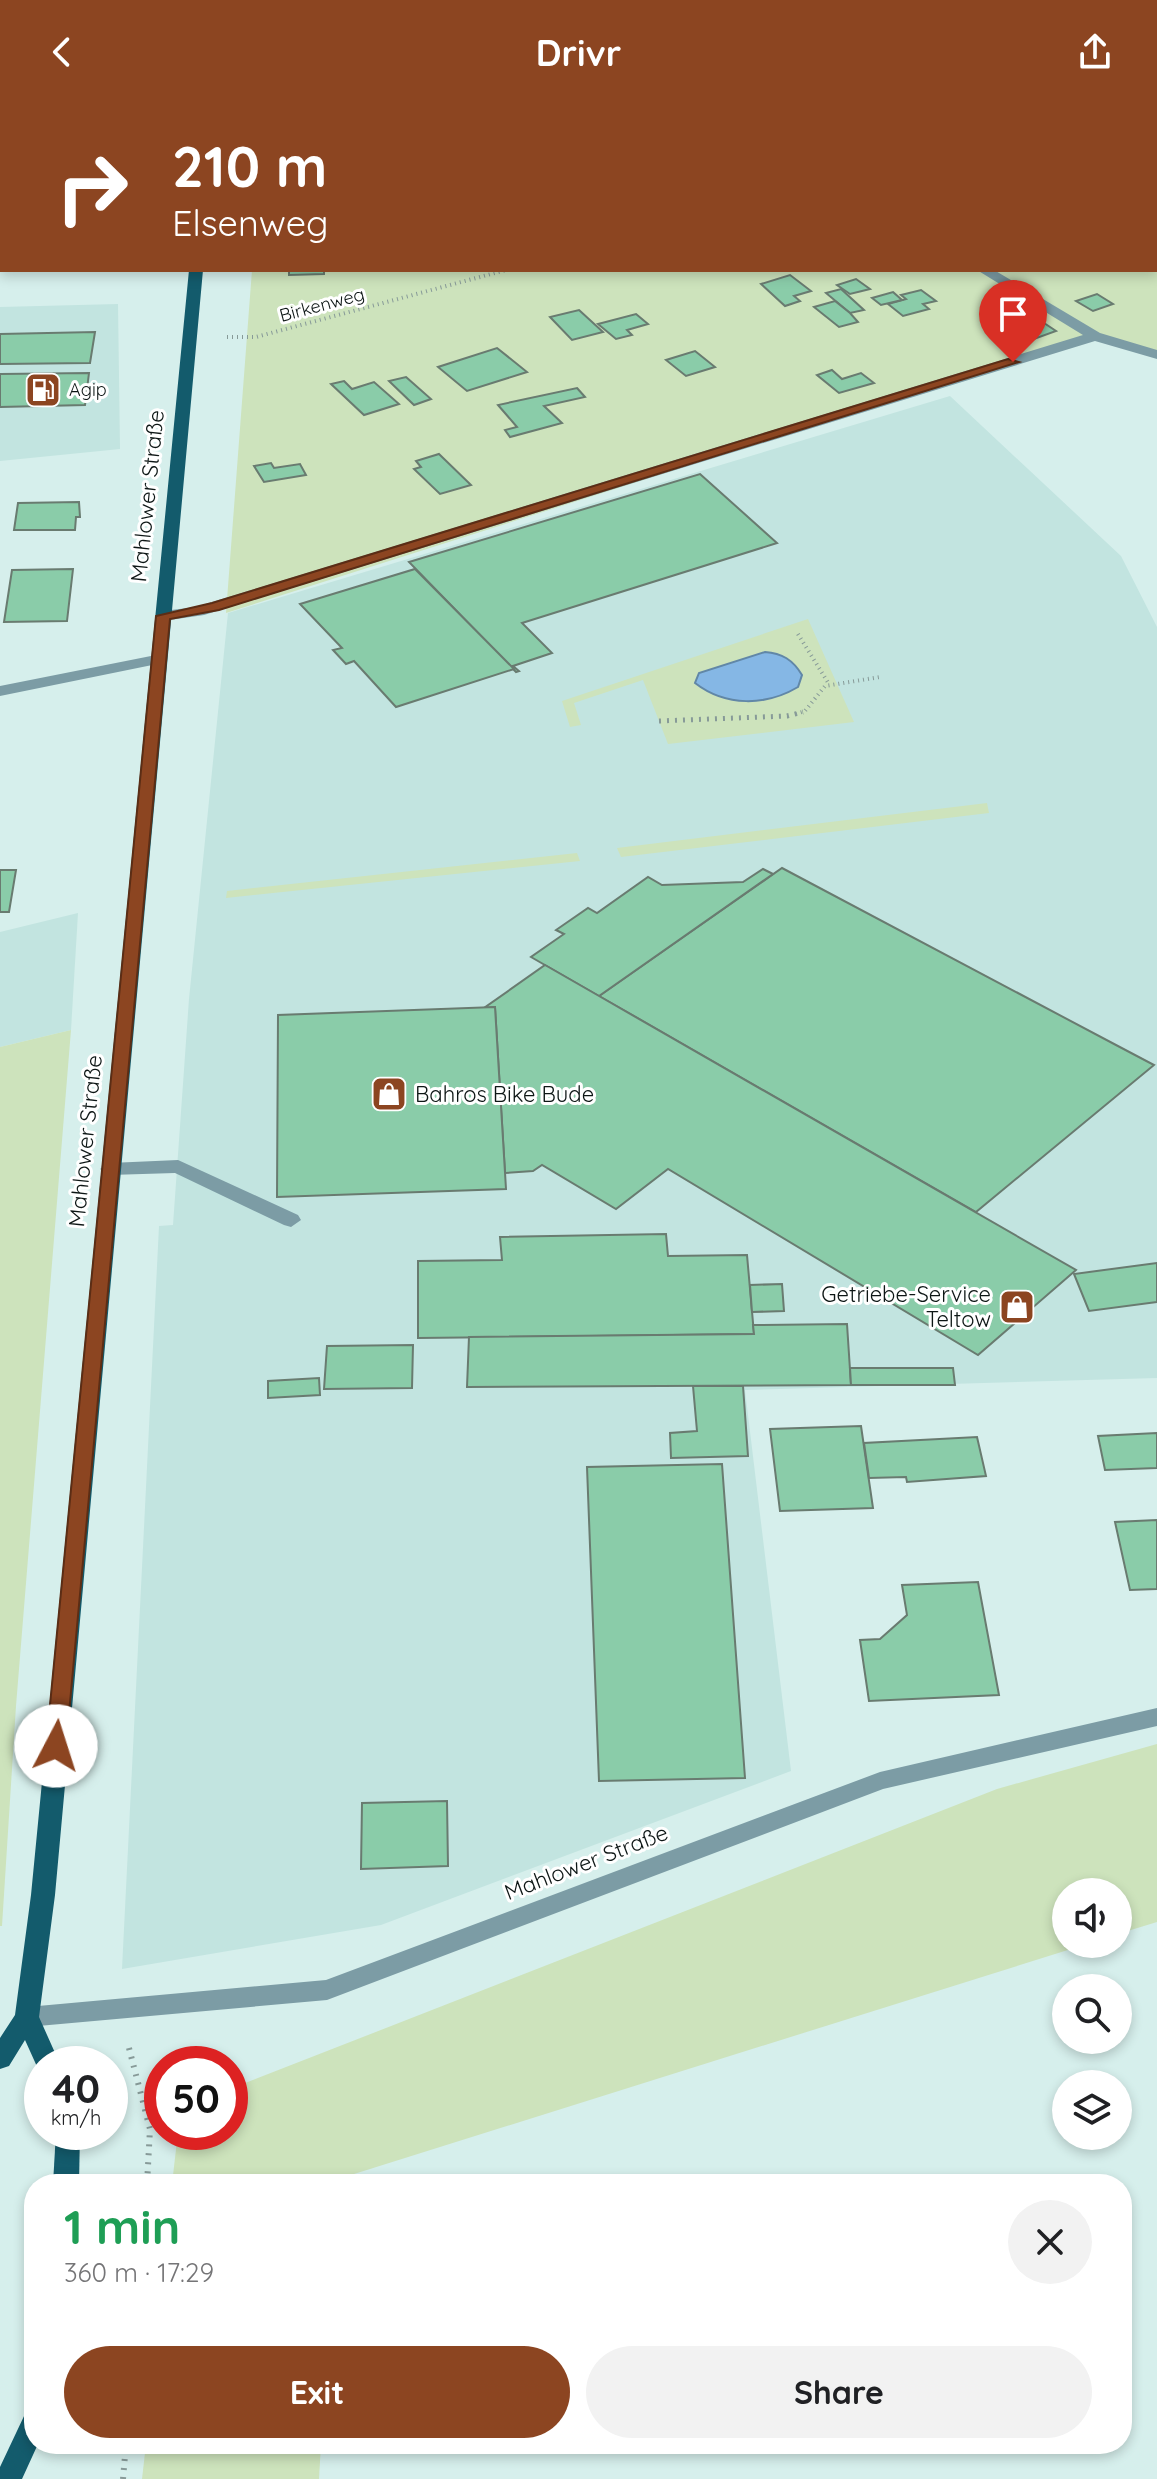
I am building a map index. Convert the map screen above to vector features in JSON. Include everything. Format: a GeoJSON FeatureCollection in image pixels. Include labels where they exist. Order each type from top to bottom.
{"type":"FeatureCollection","features":[{"type":"Feature","properties":{"kind":"main road","name":"Mahlower Straße"},"geometry":{"type":"LineString","coordinates":[[0,2059],[27,2017],[43,1895],[196,272]]}},
{"type":"Feature","properties":{"kind":"main road"},"geometry":{"type":"LineString","coordinates":[[27,2017],[40,2046]]}},
{"type":"Feature","properties":{"kind":"main road"},"geometry":{"type":"LineString","coordinates":[[66,2174],[67,2150]]}},
{"type":"Feature","properties":{"kind":"main road"},"geometry":{"type":"LineString","coordinates":[[8,2479],[24,2445]]}},
{"type":"Feature","properties":{"kind":"street"},"geometry":{"type":"LineString","coordinates":[[987,272],[1095,336],[1157,355]]}},
{"type":"Feature","properties":{"kind":"street"},"geometry":{"type":"LineString","coordinates":[[163,616],[206,609],[1095,336]]}},
{"type":"Feature","properties":{"kind":"street"},"geometry":{"type":"LineString","coordinates":[[0,691],[161,659]]}},
{"type":"Feature","properties":{"kind":"street"},"geometry":{"type":"LineString","coordinates":[[110,1169],[178,1166],[291,1220]]}},
{"type":"Feature","properties":{"kind":"street","name":"Mahlower Straße"},"geometry":{"type":"LineString","coordinates":[[27,2017],[327,1990],[880,1781],[1157,1717]]}},
{"type":"Feature","properties":{"kind":"path","name":"Birkenweg"},"geometry":{"type":"LineString","coordinates":[[190,336],[256,337],[499,272]]}},
{"type":"Feature","properties":{"kind":"path"},"geometry":{"type":"LineString","coordinates":[[798,634],[813,650],[817,671],[830,685]]}},
{"type":"Feature","properties":{"kind":"path"},"geometry":{"type":"LineString","coordinates":[[659,721],[787,716],[805,711],[830,685],[880,677]]}},
{"type":"Feature","properties":{"kind":"path"},"geometry":{"type":"LineString","coordinates":[[120,2009],[150,2129],[148,2174]]}},
{"type":"Feature","properties":{"kind":"path"},"geometry":{"type":"LineString","coordinates":[[123,2479],[125,2454]]}},
{"type":"Feature","properties":{"kind":"shaded area"},"geometry":{"type":"Polygon","coordinates":[[[118,304],[120,449],[0,461],[0,307],[118,304]]]}},
{"type":"Feature","properties":{"kind":"shaded area"},"geometry":{"type":"Polygon","coordinates":[[[950,396],[1121,556],[1157,627],[1157,1378],[745,1390],[791,1771],[381,1925],[122,1969],[159,1226],[173,1225],[189,999],[228,613],[950,396]]]}},
{"type":"Feature","properties":{"kind":"shaded area"},"geometry":{"type":"Polygon","coordinates":[[[78,913],[71,1030],[0,1047],[0,932],[78,913]]]}},
{"type":"Feature","properties":{"kind":"green space"},"geometry":{"type":"Polygon","coordinates":[[[252,272],[1157,272],[1157,355],[1095,336],[226,613],[252,272]]]}},
{"type":"Feature","properties":{"kind":"green space"},"geometry":{"type":"Polygon","coordinates":[[[808,619],[854,722],[668,744],[643,680],[574,703],[581,725],[570,727],[562,701],[808,619]]]}},
{"type":"Feature","properties":{"kind":"green space"},"geometry":{"type":"Polygon","coordinates":[[[987,803],[989,813],[621,857],[617,848],[987,803]]]}},
{"type":"Feature","properties":{"kind":"green space"},"geometry":{"type":"Polygon","coordinates":[[[577,853],[580,861],[226,898],[227,891],[577,853]]]}},
{"type":"Feature","properties":{"kind":"green space"},"geometry":{"type":"Polygon","coordinates":[[[71,1030],[16,1706],[2,1926],[0,1926],[0,1047],[71,1030]]]}},
{"type":"Feature","properties":{"kind":"green space"},"geometry":{"type":"Polygon","coordinates":[[[1157,1744],[1157,1922],[1132,1930],[1132,1878],[1052,1878],[1052,1955],[354,2174],[173,2174],[176,2150],[248,2150],[248,2082],[997,1789],[1157,1744]]]}},
{"type":"Feature","properties":{"kind":"green space"},"geometry":{"type":"Polygon","coordinates":[[[145,2454],[320,2454],[319,2479],[142,2479],[145,2454]]]}},
{"type":"Feature","properties":{"kind":"water"},"geometry":{"type":"Polygon","coordinates":[[[765,652],[782,656],[795,665],[802,675],[798,687],[773,698],[746,701],[720,696],[695,683],[699,673],[765,652]]]}},
{"type":"Feature","properties":{"kind":"building"},"geometry":{"type":"Polygon","coordinates":[[[289,272],[324,272],[324,274],[289,275],[289,272]]]}},
{"type":"Feature","properties":{"kind":"building"},"geometry":{"type":"Polygon","coordinates":[[[790,275],[811,291],[794,296],[800,301],[785,306],[761,284],[790,275]]]}},
{"type":"Feature","properties":{"kind":"building"},"geometry":{"type":"Polygon","coordinates":[[[856,279],[870,289],[850,294],[837,285],[856,279]]]}},
{"type":"Feature","properties":{"kind":"building"},"geometry":{"type":"Polygon","coordinates":[[[841,289],[864,310],[850,313],[826,293],[841,289]]]}},
{"type":"Feature","properties":{"kind":"building"},"geometry":{"type":"Polygon","coordinates":[[[921,290],[936,301],[923,304],[929,309],[903,316],[888,304],[906,299],[901,295],[921,290]]]}},
{"type":"Feature","properties":{"kind":"building"},"geometry":{"type":"Polygon","coordinates":[[[893,292],[902,300],[881,305],[872,298],[893,292]]]}},
{"type":"Feature","properties":{"kind":"building"},"geometry":{"type":"Polygon","coordinates":[[[1097,294],[1113,304],[1093,311],[1076,301],[1097,294]]]}},
{"type":"Feature","properties":{"kind":"building"},"geometry":{"type":"Polygon","coordinates":[[[835,301],[858,322],[839,327],[814,307],[835,301]]]}},
{"type":"Feature","properties":{"kind":"building"},"geometry":{"type":"Polygon","coordinates":[[[579,310],[603,332],[572,340],[550,317],[579,310]]]}},
{"type":"Feature","properties":{"kind":"building"},"geometry":{"type":"Polygon","coordinates":[[[636,314],[648,324],[627,330],[632,335],[616,339],[598,324],[636,314]]]}},
{"type":"Feature","properties":{"kind":"building"},"geometry":{"type":"Polygon","coordinates":[[[1038,319],[1056,331],[1023,343],[1004,330],[1038,319]]]}},
{"type":"Feature","properties":{"kind":"building","name":"Agip"},"geometry":{"type":"Polygon","coordinates":[[[95,332],[90,363],[0,364],[0,334],[95,332]]]}},
{"type":"Feature","properties":{"kind":"building"},"geometry":{"type":"Polygon","coordinates":[[[497,348],[527,372],[467,391],[438,367],[497,348]]]}},
{"type":"Feature","properties":{"kind":"building"},"geometry":{"type":"Polygon","coordinates":[[[695,351],[715,367],[686,376],[666,360],[695,351]]]}},
{"type":"Feature","properties":{"kind":"building"},"geometry":{"type":"Polygon","coordinates":[[[832,370],[842,379],[861,373],[874,383],[839,393],[817,375],[832,370]]]}},
{"type":"Feature","properties":{"kind":"building","name":"Agip"},"geometry":{"type":"Polygon","coordinates":[[[89,373],[85,405],[0,407],[0,374],[89,373]]]}},
{"type":"Feature","properties":{"kind":"building"},"geometry":{"type":"Polygon","coordinates":[[[406,377],[431,399],[414,405],[389,381],[406,377]]]}},
{"type":"Feature","properties":{"kind":"building"},"geometry":{"type":"Polygon","coordinates":[[[344,381],[352,389],[374,382],[399,404],[364,415],[331,384],[344,381]]]}},
{"type":"Feature","properties":{"kind":"building"},"geometry":{"type":"Polygon","coordinates":[[[577,388],[585,397],[544,406],[562,423],[510,437],[505,430],[517,427],[498,405],[577,388]]]}},
{"type":"Feature","properties":{"kind":"building"},"geometry":{"type":"Polygon","coordinates":[[[439,454],[471,485],[440,494],[414,469],[421,467],[416,461],[439,454]]]}},
{"type":"Feature","properties":{"kind":"building"},"geometry":{"type":"Polygon","coordinates":[[[271,463],[274,468],[300,464],[306,475],[264,482],[254,466],[271,463]]]}},
{"type":"Feature","properties":{"kind":"building"},"geometry":{"type":"Polygon","coordinates":[[[700,474],[777,543],[522,623],[552,653],[513,666],[519,671],[516,672],[409,562],[700,474]]]}},
{"type":"Feature","properties":{"kind":"building"},"geometry":{"type":"Polygon","coordinates":[[[79,502],[80,517],[76,517],[75,530],[14,530],[18,503],[79,502]]]}},
{"type":"Feature","properties":{"kind":"building"},"geometry":{"type":"Polygon","coordinates":[[[73,569],[67,621],[4,622],[12,570],[73,569]]]}},
{"type":"Feature","properties":{"kind":"building"},"geometry":{"type":"Polygon","coordinates":[[[415,569],[514,669],[396,707],[354,661],[346,664],[333,650],[342,648],[300,604],[415,569]]]}},
{"type":"Feature","properties":{"kind":"building"},"geometry":{"type":"Polygon","coordinates":[[[782,868],[1154,1065],[976,1212],[599,996],[782,868]]]}},
{"type":"Feature","properties":{"kind":"building"},"geometry":{"type":"Polygon","coordinates":[[[763,869],[773,874],[599,996],[531,957],[564,934],[556,930],[588,908],[597,913],[648,877],[662,885],[743,882],[763,869]]]}},
{"type":"Feature","properties":{"kind":"building"},"geometry":{"type":"Polygon","coordinates":[[[0,870],[16,870],[9,912],[0,912],[0,870]]]}},
{"type":"Feature","properties":{"kind":"building"},"geometry":{"type":"Polygon","coordinates":[[[545,965],[1076,1270],[978,1355],[668,1169],[616,1209],[542,1165],[533,1171],[505,1173],[495,1007],[484,1008],[545,965]]]}},
{"type":"Feature","properties":{"kind":"building","name":"Bahros Bike Bude"},"geometry":{"type":"Polygon","coordinates":[[[495,1007],[506,1189],[277,1197],[278,1015],[495,1007]]]}},
{"type":"Feature","properties":{"kind":"building"},"geometry":{"type":"Polygon","coordinates":[[[666,1234],[668,1256],[747,1255],[754,1334],[418,1338],[418,1261],[502,1260],[500,1237],[666,1234]]]}},
{"type":"Feature","properties":{"kind":"building"},"geometry":{"type":"Polygon","coordinates":[[[1157,1263],[1157,1302],[1089,1311],[1074,1274],[1157,1263]]]}},
{"type":"Feature","properties":{"kind":"building"},"geometry":{"type":"Polygon","coordinates":[[[782,1284],[784,1311],[752,1312],[750,1285],[782,1284]]]}},
{"type":"Feature","properties":{"kind":"building"},"geometry":{"type":"Polygon","coordinates":[[[847,1324],[851,1385],[467,1387],[469,1337],[754,1334],[753,1325],[847,1324]]]}},
{"type":"Feature","properties":{"kind":"building"},"geometry":{"type":"Polygon","coordinates":[[[413,1345],[412,1388],[324,1389],[327,1346],[413,1345]]]}},
{"type":"Feature","properties":{"kind":"building"},"geometry":{"type":"Polygon","coordinates":[[[850,1368],[953,1368],[955,1385],[851,1385],[850,1368]]]}},
{"type":"Feature","properties":{"kind":"building"},"geometry":{"type":"Polygon","coordinates":[[[319,1378],[320,1395],[268,1398],[268,1381],[319,1378]]]}},
{"type":"Feature","properties":{"kind":"building"},"geometry":{"type":"Polygon","coordinates":[[[693,1386],[743,1386],[748,1456],[671,1458],[670,1433],[697,1431],[693,1386]]]}},
{"type":"Feature","properties":{"kind":"building"},"geometry":{"type":"Polygon","coordinates":[[[861,1426],[873,1508],[780,1511],[770,1429],[861,1426]]]}},
{"type":"Feature","properties":{"kind":"building"},"geometry":{"type":"Polygon","coordinates":[[[1157,1433],[1157,1468],[1105,1470],[1098,1436],[1157,1433]]]}},
{"type":"Feature","properties":{"kind":"building"},"geometry":{"type":"Polygon","coordinates":[[[977,1437],[986,1476],[907,1482],[906,1477],[869,1478],[864,1443],[977,1437]]]}},
{"type":"Feature","properties":{"kind":"building"},"geometry":{"type":"Polygon","coordinates":[[[722,1464],[745,1778],[599,1781],[587,1467],[722,1464]]]}},
{"type":"Feature","properties":{"kind":"building"},"geometry":{"type":"Polygon","coordinates":[[[1157,1520],[1157,1589],[1130,1590],[1115,1522],[1157,1520]]]}},
{"type":"Feature","properties":{"kind":"building"},"geometry":{"type":"Polygon","coordinates":[[[978,1582],[999,1695],[869,1701],[860,1640],[880,1639],[907,1615],[902,1585],[978,1582]]]}},
{"type":"Feature","properties":{"kind":"building"},"geometry":{"type":"Polygon","coordinates":[[[447,1801],[448,1866],[361,1869],[362,1803],[447,1801]]]}},
{"type":"Feature","properties":{"kind":"place","name":"Agip"},"geometry":{"type":"Point","coordinates":[43,390]}},
{"type":"Feature","properties":{"kind":"place","name":"Bahros Bike Bude"},"geometry":{"type":"Point","coordinates":[389,1094]}},
{"type":"Feature","properties":{"kind":"place","name":"Getriebe-Service Teltow"},"geometry":{"type":"Point","coordinates":[1017,1307]}},
{"type":"Feature","properties":{"kind":"route"},"geometry":{"type":"LineString","coordinates":[[56,1746],[163,616],[198,612],[1013,362]]}}]}
